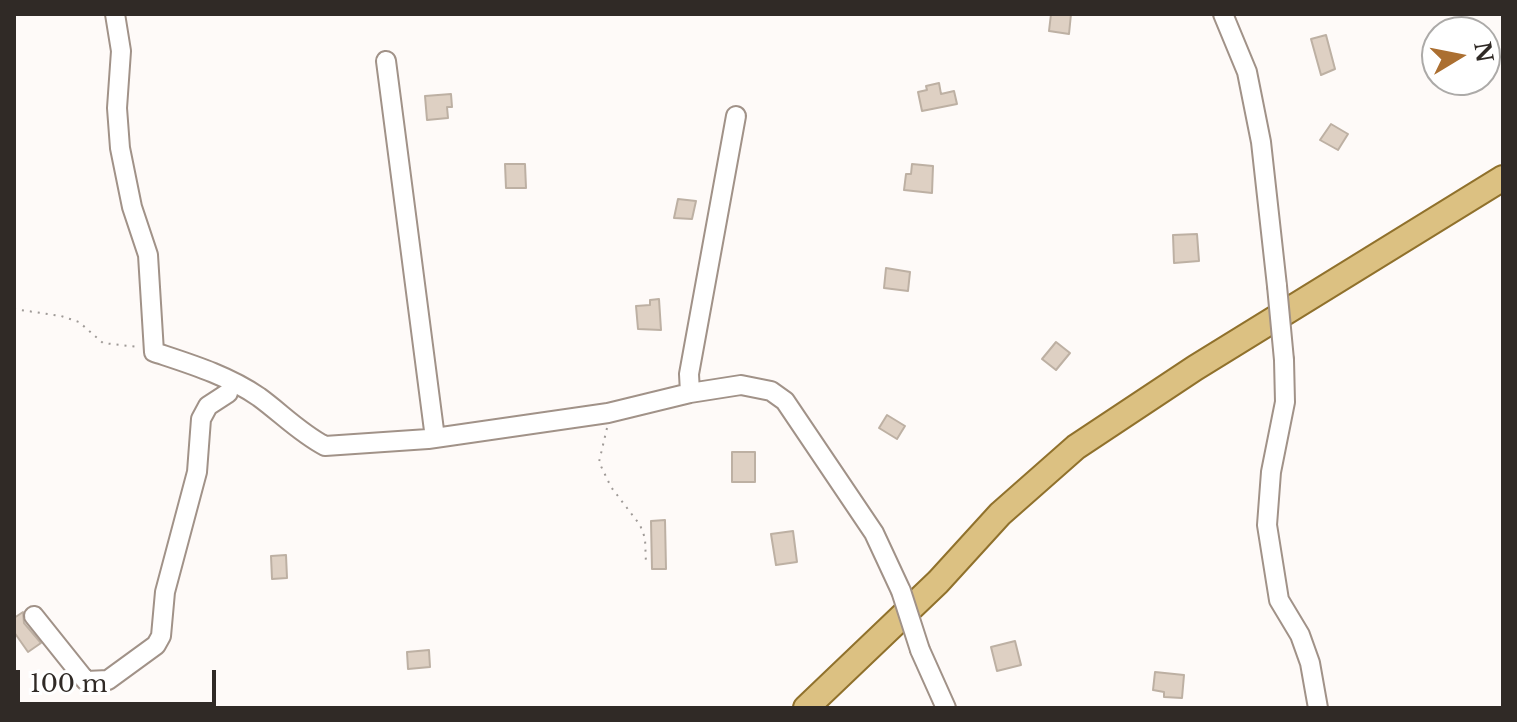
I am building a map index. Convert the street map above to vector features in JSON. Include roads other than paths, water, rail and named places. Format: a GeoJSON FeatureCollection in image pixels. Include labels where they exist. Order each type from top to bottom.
{"type":"FeatureCollection","features":[{"type":"Feature","properties":{"kind":"main road"},"geometry":{"type":"LineString","coordinates":[[806,708],[938,582],[1000,514],[1076,447],[1195,368],[1503,178]]}},
{"type":"Feature","properties":{"kind":"street"},"geometry":{"type":"LineString","coordinates":[[115,14],[121,51],[117,108],[120,148],[132,207],[148,255],[154,352],[237,384],[325,446],[435,438],[608,413],[690,393],[741,385],[771,391],[785,401],[874,533],[901,591],[920,650],[946,708]]}},
{"type":"Feature","properties":{"kind":"street"},"geometry":{"type":"LineString","coordinates":[[1223,14],[1247,72],[1261,142],[1284,360],[1285,402],[1269,484],[1267,525],[1279,600],[1300,635],[1310,663],[1318,708]]}},
{"type":"Feature","properties":{"kind":"street"},"geometry":{"type":"LineString","coordinates":[[386,61],[435,438]]}},
{"type":"Feature","properties":{"kind":"street"},"geometry":{"type":"LineString","coordinates":[[690,393],[689,374],[736,116]]}},
{"type":"Feature","properties":{"kind":"street"},"geometry":{"type":"LineString","coordinates":[[34,616],[86,681],[108,680],[156,645],[161,636],[173,553],[197,472],[201,419],[208,406],[228,393]]}}]}
